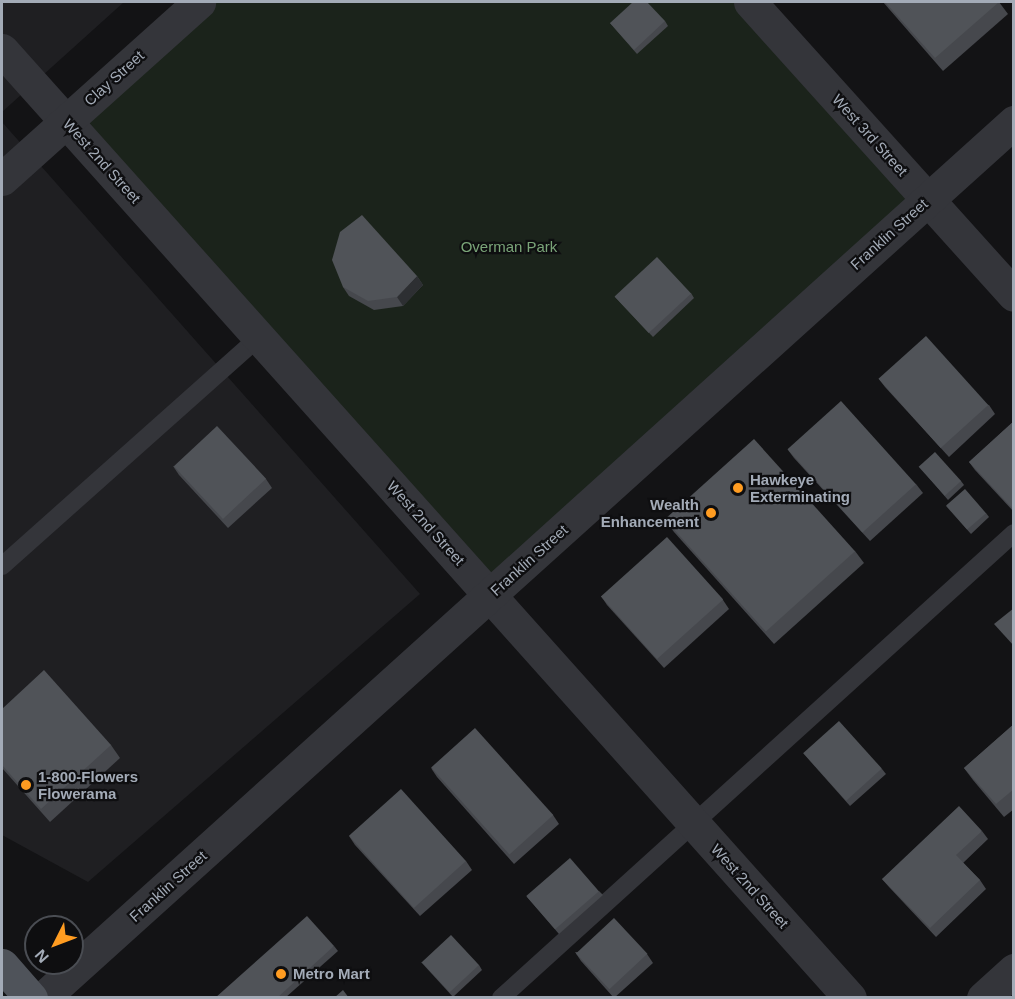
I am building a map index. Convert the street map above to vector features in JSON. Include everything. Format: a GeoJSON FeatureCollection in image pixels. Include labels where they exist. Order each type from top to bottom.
{"type":"FeatureCollection","features":[{"type":"Feature","properties":{"kind":"main road"},"geometry":{"type":"LineString","coordinates":[[2,965],[31,998]]}},
{"type":"Feature","properties":{"kind":"street","name":"Clay Street"},"geometry":{"type":"LineString","coordinates":[[2,179],[199,2]]}},
{"type":"Feature","properties":{"kind":"street","name":"West 3rd Street"},"geometry":{"type":"LineString","coordinates":[[750,2],[1014,295]]}},
{"type":"Feature","properties":{"kind":"street","name":"West 2nd Street"},"geometry":{"type":"LineString","coordinates":[[2,50],[850,998]]}},
{"type":"Feature","properties":{"kind":"street","name":"Franklin Street"},"geometry":{"type":"LineString","coordinates":[[44,998],[1014,122]]}},
{"type":"Feature","properties":{"kind":"street"},"geometry":{"type":"LineString","coordinates":[[983,998],[1014,970]]}},
{"type":"Feature","properties":{"kind":"lane"},"geometry":{"type":"LineString","coordinates":[[2,566],[259,336]]}},
{"type":"Feature","properties":{"kind":"lane"},"geometry":{"type":"LineString","coordinates":[[501,998],[1014,533]]}},
{"type":"Feature","properties":{"kind":"shaded area"},"geometry":{"type":"Polygon","coordinates":[[[2,2],[124,2],[2,112],[2,2]]]}},
{"type":"Feature","properties":{"kind":"shaded area"},"geometry":{"type":"Polygon","coordinates":[[[2,122],[420,594],[88,882],[2,835],[2,122]]]}},
{"type":"Feature","properties":{"kind":"green space","name":"Overman Park"},"geometry":{"type":"Polygon","coordinates":[[[199,2],[750,2],[928,200],[490,595],[66,121],[199,2]]]}},
{"type":"Feature","properties":{"kind":"building"},"geometry":{"type":"Polygon","coordinates":[[[633,2],[647,2],[665,21],[634,50],[610,23],[633,2]]]}},
{"type":"Feature","properties":{"kind":"building"},"geometry":{"type":"Polygon","coordinates":[[[885,2],[999,2],[935,58],[885,2]]]}},
{"type":"Feature","properties":{"kind":"building"},"geometry":{"type":"Polygon","coordinates":[[[362,215],[417,276],[397,297],[368,301],[343,287],[332,260],[340,232],[362,215]]]}},
{"type":"Feature","properties":{"kind":"building"},"geometry":{"type":"Polygon","coordinates":[[[657,257],[691,294],[649,333],[615,297],[657,257]]]}},
{"type":"Feature","properties":{"kind":"building"},"geometry":{"type":"Polygon","coordinates":[[[926,336],[988,405],[941,448],[878,379],[926,336]]]}},
{"type":"Feature","properties":{"kind":"building"},"geometry":{"type":"Polygon","coordinates":[[[841,401],[916,484],[862,532],[787,449],[841,401]]]}},
{"type":"Feature","properties":{"kind":"building"},"geometry":{"type":"Polygon","coordinates":[[[1014,421],[1014,509],[1013,509],[969,462],[1014,421]]]}},
{"type":"Feature","properties":{"kind":"building"},"geometry":{"type":"Polygon","coordinates":[[[217,426],[266,479],[223,519],[174,466],[217,426]]]}},
{"type":"Feature","properties":{"kind":"building"},"geometry":{"type":"Polygon","coordinates":[[[754,439],[855,551],[766,632],[665,519],[754,439]]]}},
{"type":"Feature","properties":{"kind":"building"},"geometry":{"type":"Polygon","coordinates":[[[935,452],[961,481],[945,496],[919,467],[935,452]]]}},
{"type":"Feature","properties":{"kind":"building"},"geometry":{"type":"Polygon","coordinates":[[[965,489],[986,513],[967,530],[946,505],[965,489]]]}},
{"type":"Feature","properties":{"kind":"building"},"geometry":{"type":"Polygon","coordinates":[[[667,537],[723,599],[657,659],[601,597],[667,537]]]}},
{"type":"Feature","properties":{"kind":"building"},"geometry":{"type":"Polygon","coordinates":[[[1014,608],[1014,646],[994,624],[1014,608]]]}},
{"type":"Feature","properties":{"kind":"building"},"geometry":{"type":"Polygon","coordinates":[[[44,670],[111,745],[41,809],[2,765],[2,709],[44,670]]]}},
{"type":"Feature","properties":{"kind":"building"},"geometry":{"type":"Polygon","coordinates":[[[839,721],[882,769],[846,801],[803,753],[839,721]]]}},
{"type":"Feature","properties":{"kind":"building"},"geometry":{"type":"Polygon","coordinates":[[[1014,724],[1014,789],[996,804],[964,768],[1014,724]]]}},
{"type":"Feature","properties":{"kind":"building"},"geometry":{"type":"Polygon","coordinates":[[[475,728],[553,815],[509,854],[431,767],[475,728]]]}},
{"type":"Feature","properties":{"kind":"building"},"geometry":{"type":"Polygon","coordinates":[[[401,789],[466,861],[414,908],[349,836],[401,789]]]}},
{"type":"Feature","properties":{"kind":"building"},"geometry":{"type":"Polygon","coordinates":[[[959,806],[982,831],[956,855],[980,880],[930,928],[882,879],[959,806]]]}},
{"type":"Feature","properties":{"kind":"building"},"geometry":{"type":"Polygon","coordinates":[[[570,858],[599,891],[555,929],[526,896],[570,858]]]}},
{"type":"Feature","properties":{"kind":"building","name":"Metro Mart"},"geometry":{"type":"Polygon","coordinates":[[[307,916],[334,946],[277,998],[215,998],[307,916]]]}},
{"type":"Feature","properties":{"kind":"building"},"geometry":{"type":"Polygon","coordinates":[[[614,918],[647,954],[609,989],[576,953],[614,918]]]}},
{"type":"Feature","properties":{"kind":"building"},"geometry":{"type":"Polygon","coordinates":[[[451,935],[479,965],[450,992],[422,962],[451,935]]]}},
{"type":"Feature","properties":{"kind":"building"},"geometry":{"type":"Polygon","coordinates":[[[343,990],[349,998],[334,998],[343,990]]]}},
{"type":"Feature","properties":{"kind":"place","name":"Hawkeye Exterminating"},"geometry":{"type":"Point","coordinates":[738,488]}},
{"type":"Feature","properties":{"kind":"place","name":"Wealth Enhancement"},"geometry":{"type":"Point","coordinates":[711,513]}},
{"type":"Feature","properties":{"kind":"place","name":"1-800-Flowers Flowerama"},"geometry":{"type":"Point","coordinates":[26,785]}},
{"type":"Feature","properties":{"kind":"place","name":"Metro Mart"},"geometry":{"type":"Point","coordinates":[281,974]}}]}
